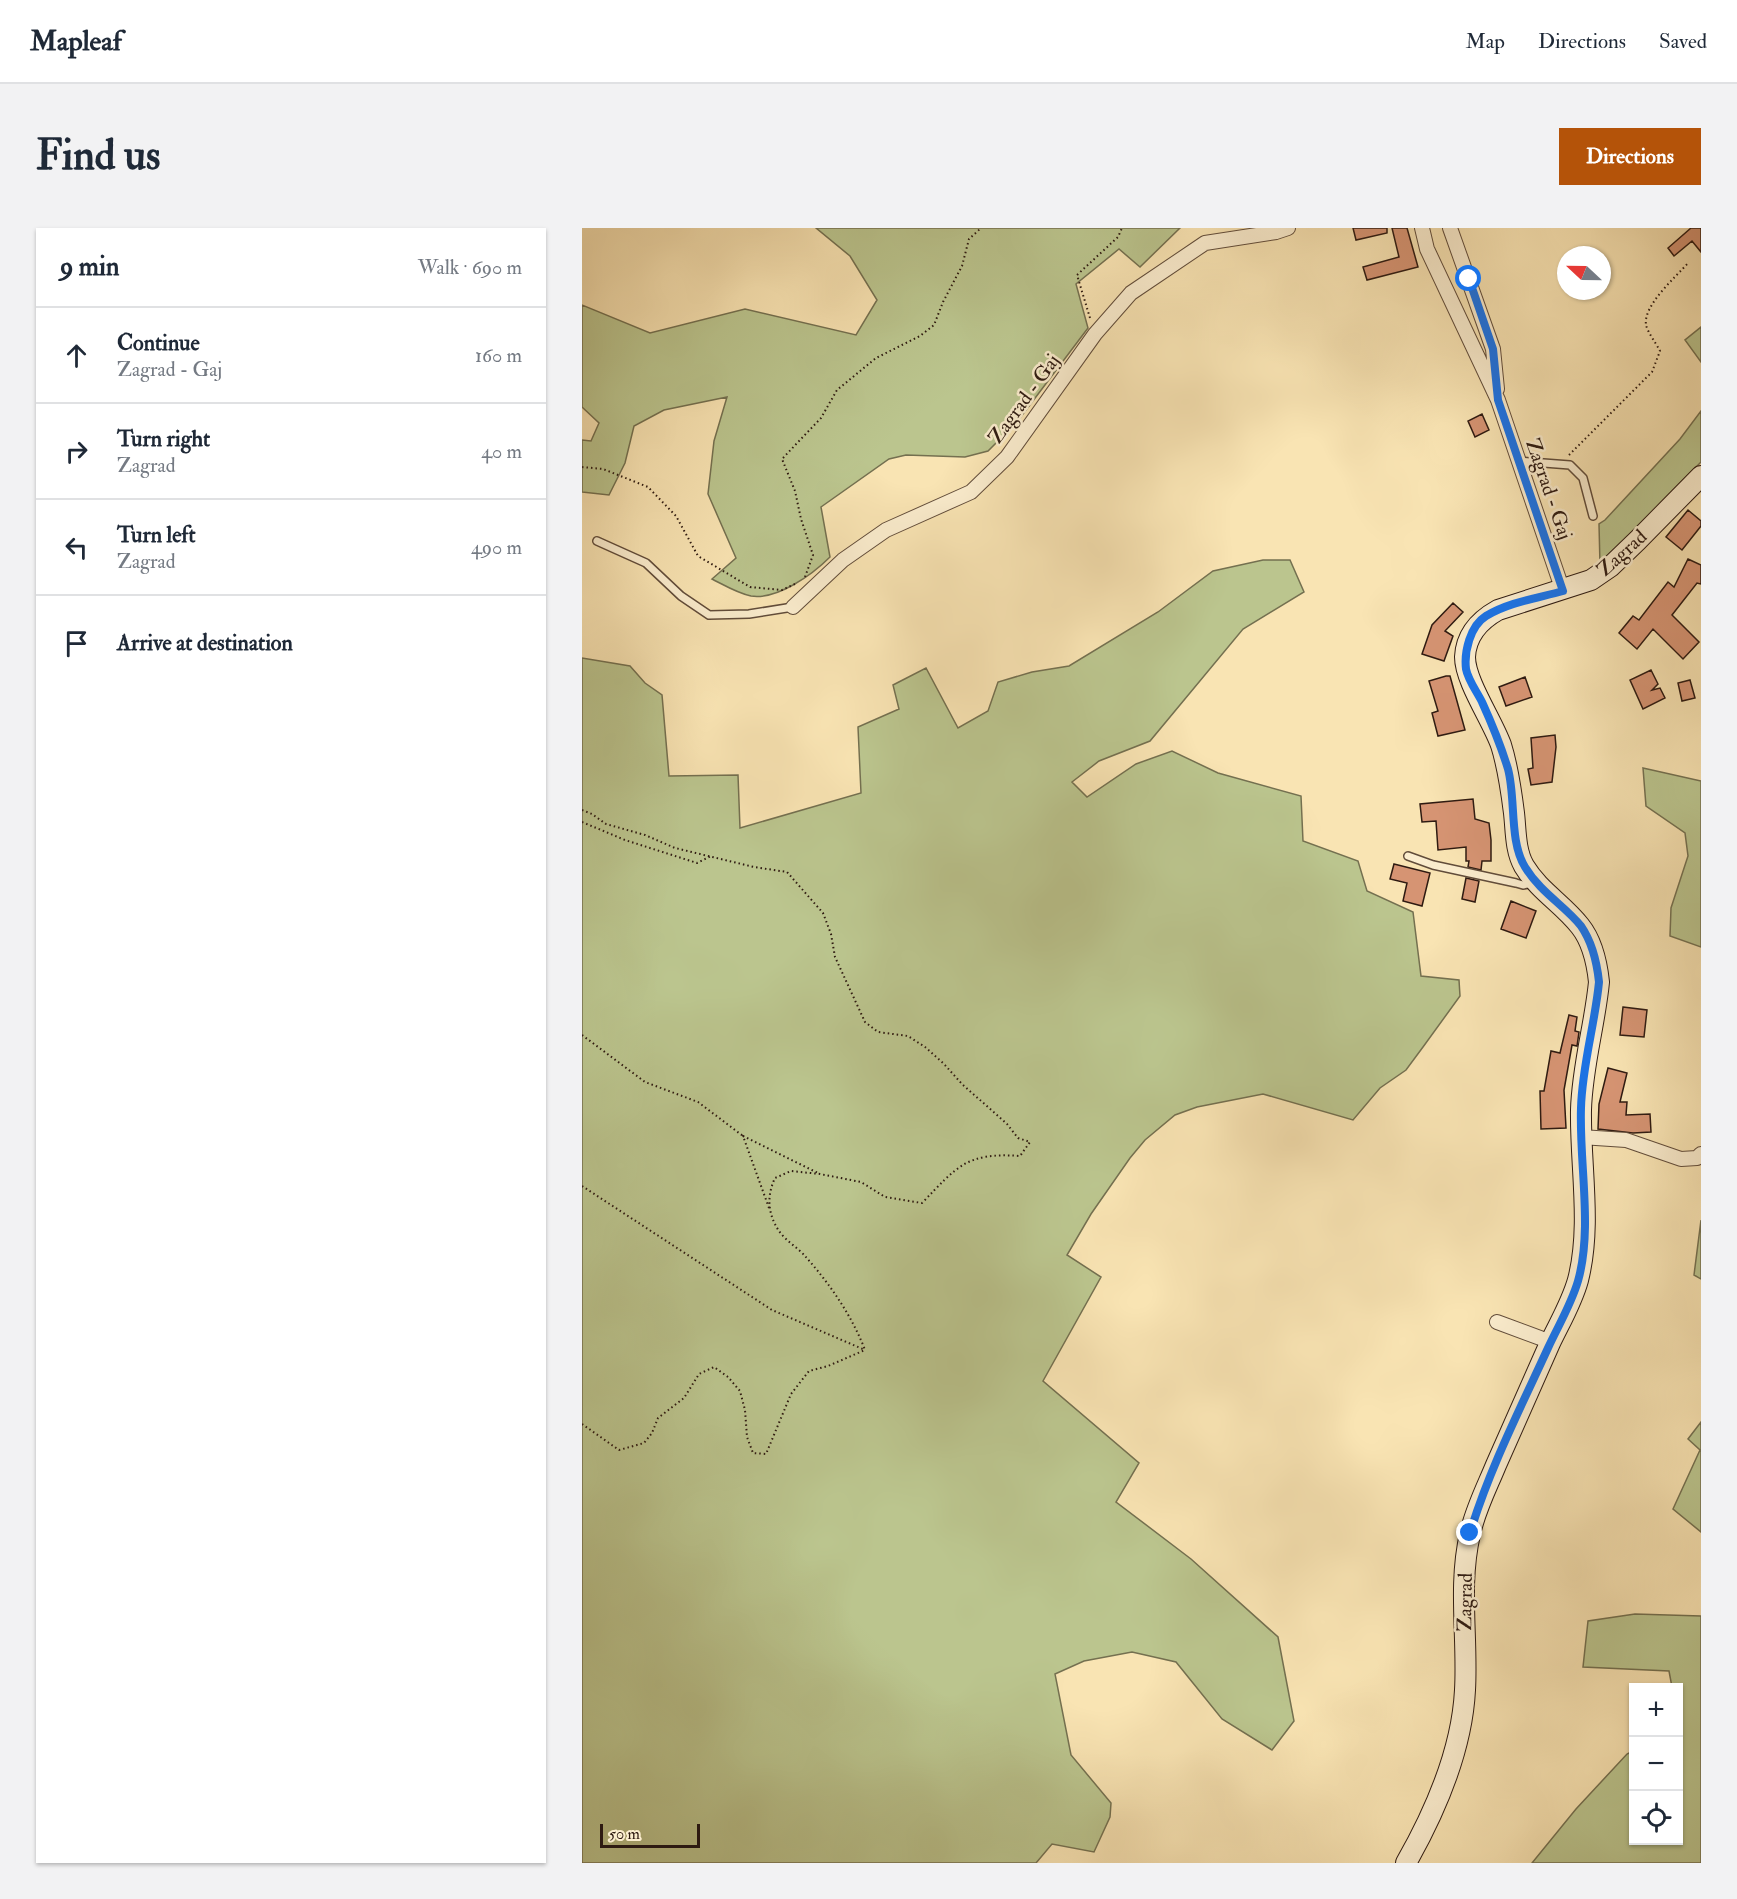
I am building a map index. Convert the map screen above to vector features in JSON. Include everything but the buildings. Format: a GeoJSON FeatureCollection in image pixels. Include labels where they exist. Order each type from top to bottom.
{"type":"FeatureCollection","features":[{"type":"Feature","properties":{"kind":"main road","name":"Zagrad"},"geometry":{"type":"LineString","coordinates":[[1406,1863],[1425,1830],[1456,1746],[1462,1718],[1465,1689],[1463,1593],[1470,1533],[1477,1509],[1569,1306],[1578,1281],[1583,1257],[1585,1225],[1581,1107],[1599,982],[1598,966],[1590,943],[1581,927],[1536,882],[1523,864],[1517,849],[1509,772],[1500,743],[1466,672],[1465,654],[1471,636],[1483,618],[1514,605],[1563,591],[1591,580],[1610,567],[1701,476]]}},
{"type":"Feature","properties":{"kind":"street","name":"Zagrad - Gaj"},"geometry":{"type":"LineString","coordinates":[[793,607],[843,561],[886,530],[970,492],[1007,457],[1095,334],[1131,294],[1205,243],[1276,232],[1288,228]]}},
{"type":"Feature","properties":{"kind":"street","name":"Zagrad - Gaj"},"geometry":{"type":"LineString","coordinates":[[1422,228],[1427,249],[1498,400],[1563,591]]}},
{"type":"Feature","properties":{"kind":"street","name":"Zagrad - Gaj"},"geometry":{"type":"LineString","coordinates":[[1450,228],[1493,349],[1498,400]]}},
{"type":"Feature","properties":{"kind":"street"},"geometry":{"type":"LineString","coordinates":[[1581,1137],[1626,1140],[1681,1159],[1696,1158],[1701,1154]]}},
{"type":"Feature","properties":{"kind":"street"},"geometry":{"type":"LineString","coordinates":[[1497,1322],[1551,1342]]}},
{"type":"Feature","properties":{"kind":"lane"},"geometry":{"type":"LineString","coordinates":[[1519,461],[1570,465],[1583,478],[1593,516]]}},
{"type":"Feature","properties":{"kind":"lane"},"geometry":{"type":"LineString","coordinates":[[597,541],[646,563],[681,596],[709,615],[749,614],[793,607]]}},
{"type":"Feature","properties":{"kind":"lane"},"geometry":{"type":"LineString","coordinates":[[1408,856],[1433,866],[1516,884],[1536,882]]}},
{"type":"Feature","properties":{"kind":"path"},"geometry":{"type":"LineString","coordinates":[[582,467],[603,468],[648,487],[676,516],[699,556],[750,587],[782,591],[804,580],[813,555],[801,519],[795,491],[782,459],[821,418],[837,390],[876,358],[920,336],[934,325],[962,266],[969,239],[981,228]]}},
{"type":"Feature","properties":{"kind":"path"},"geometry":{"type":"LineString","coordinates":[[1095,334],[1077,275],[1119,237],[1122,228]]}},
{"type":"Feature","properties":{"kind":"path"},"geometry":{"type":"LineString","coordinates":[[1561,464],[1652,372],[1660,351],[1646,326],[1648,313],[1654,300],[1689,263]]}},
{"type":"Feature","properties":{"kind":"path"},"geometry":{"type":"LineString","coordinates":[[582,810],[606,824],[645,835],[675,848],[754,867],[787,872],[823,913],[831,934],[835,957],[865,1022],[878,1032],[908,1036],[925,1047],[1007,1124],[1018,1138],[1030,1142],[1020,1156],[994,1154],[959,1166],[922,1203],[885,1197],[861,1182],[791,1171],[775,1178],[769,1192],[770,1210]]}},
{"type":"Feature","properties":{"kind":"path"},"geometry":{"type":"LineString","coordinates":[[582,822],[625,840],[697,863],[711,856]]}},
{"type":"Feature","properties":{"kind":"path"},"geometry":{"type":"LineString","coordinates":[[582,1035],[645,1082],[698,1102],[743,1136],[820,1174]]}},
{"type":"Feature","properties":{"kind":"path"},"geometry":{"type":"LineString","coordinates":[[743,1136],[779,1232],[798,1248],[822,1276],[866,1350]]}},
{"type":"Feature","properties":{"kind":"path"},"geometry":{"type":"LineString","coordinates":[[582,1186],[772,1310],[866,1350]]}},
{"type":"Feature","properties":{"kind":"path"},"geometry":{"type":"LineString","coordinates":[[582,1424],[619,1450],[644,1443],[652,1433],[658,1418],[684,1398],[699,1374],[714,1367],[740,1390],[745,1410],[747,1437],[753,1453],[766,1454],[791,1394],[809,1371],[828,1366],[866,1350]]}},
{"type":"Feature","properties":{"kind":"green space"},"geometry":{"type":"Polygon","coordinates":[[[816,228],[1180,228],[1140,267],[1119,249],[1076,284],[1088,328],[1017,422],[988,451],[965,457],[906,455],[889,459],[821,507],[830,557],[794,585],[772,594],[751,596],[712,579],[736,558],[708,494],[714,441],[727,397],[664,410],[634,426],[625,463],[609,495],[582,492],[582,440],[591,441],[599,423],[582,407],[582,305],[650,333],[745,309],[856,335],[877,300],[850,256],[816,228]]]}},
{"type":"Feature","properties":{"kind":"green space"},"geometry":{"type":"Polygon","coordinates":[[[1701,327],[1701,362],[1685,340],[1701,327]]]}},
{"type":"Feature","properties":{"kind":"green space"},"geometry":{"type":"Polygon","coordinates":[[[1701,411],[1701,462],[1600,565],[1599,524],[1680,439],[1701,411]]]}},
{"type":"Feature","properties":{"kind":"green space"},"geometry":{"type":"Polygon","coordinates":[[[1263,560],[1290,560],[1304,592],[1243,629],[1150,741],[1099,761],[1072,782],[1087,797],[1136,764],[1172,751],[1218,773],[1301,796],[1303,841],[1358,861],[1367,891],[1413,912],[1421,976],[1459,980],[1460,996],[1406,1070],[1380,1088],[1353,1120],[1263,1094],[1197,1107],[1175,1115],[1145,1140],[1091,1214],[1067,1255],[1101,1277],[1043,1381],[1139,1463],[1116,1502],[1191,1559],[1278,1637],[1294,1721],[1272,1750],[1222,1719],[1176,1662],[1132,1652],[1084,1661],[1055,1674],[1071,1755],[1111,1803],[1110,1817],[1094,1852],[1052,1844],[1036,1863],[582,1863],[582,658],[630,666],[645,683],[662,695],[669,776],[738,775],[740,828],[861,793],[858,727],[899,709],[893,685],[926,668],[958,728],[988,711],[998,682],[1032,672],[1069,666],[1158,612],[1213,571],[1263,560]]]}},
{"type":"Feature","properties":{"kind":"green space"},"geometry":{"type":"Polygon","coordinates":[[[1643,768],[1701,781],[1701,947],[1670,936],[1671,908],[1688,856],[1685,833],[1646,806],[1643,768]]]}},
{"type":"Feature","properties":{"kind":"green space"},"geometry":{"type":"Polygon","coordinates":[[[1701,1220],[1701,1279],[1694,1275],[1701,1220]]]}},
{"type":"Feature","properties":{"kind":"green space"},"geometry":{"type":"Polygon","coordinates":[[[1701,1422],[1701,1532],[1673,1509],[1700,1450],[1688,1439],[1701,1422]]]}},
{"type":"Feature","properties":{"kind":"green space"},"geometry":{"type":"Polygon","coordinates":[[[1635,1614],[1701,1616],[1701,1863],[1532,1863],[1576,1809],[1629,1753],[1629,1845],[1683,1845],[1683,1683],[1671,1683],[1669,1671],[1583,1667],[1588,1621],[1635,1614]]]}},
{"type":"Feature","properties":{"kind":"route"},"geometry":{"type":"LineString","coordinates":[[1469,279],[1493,349],[1498,400],[1563,591],[1498,610],[1483,618],[1471,636],[1465,654],[1466,672],[1500,743],[1509,772],[1517,849],[1523,864],[1548,896],[1581,927],[1590,943],[1598,966],[1599,982],[1581,1107],[1585,1225],[1583,1257],[1578,1281],[1569,1306],[1513,1425],[1477,1509],[1470,1533]]}}]}
